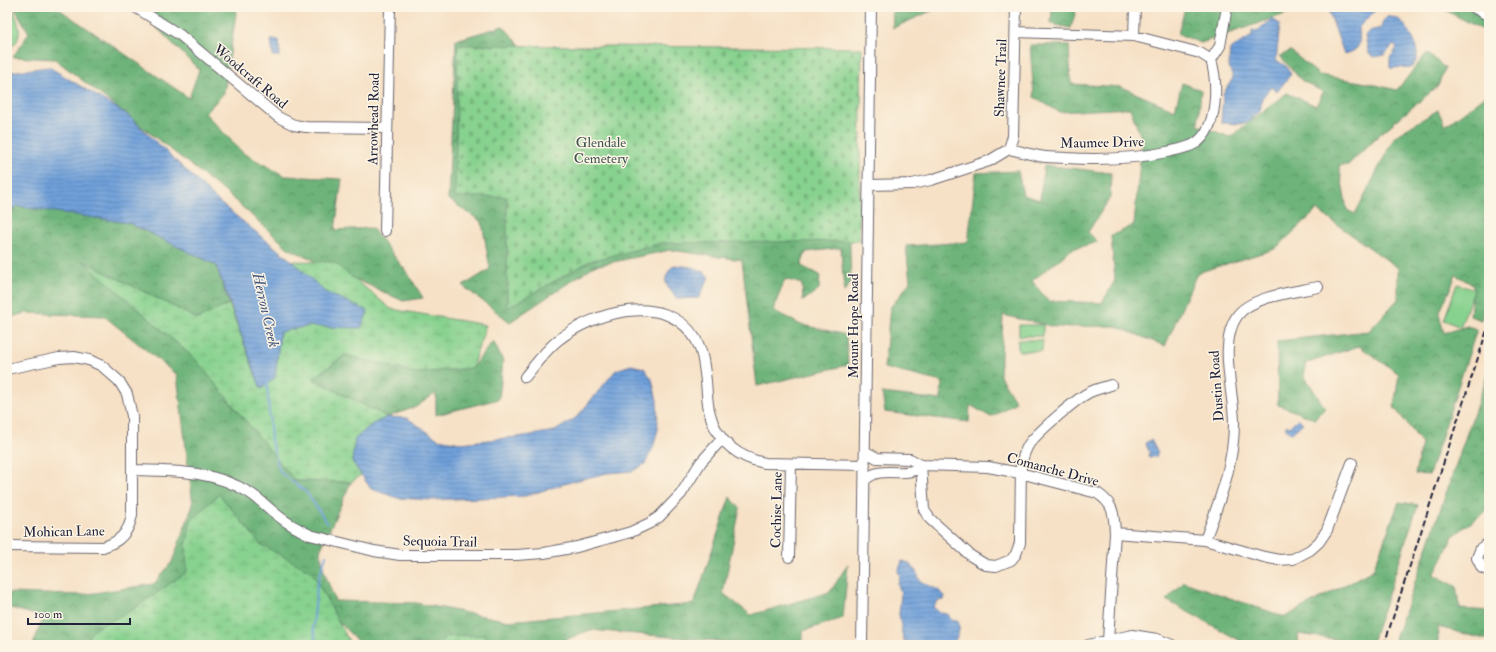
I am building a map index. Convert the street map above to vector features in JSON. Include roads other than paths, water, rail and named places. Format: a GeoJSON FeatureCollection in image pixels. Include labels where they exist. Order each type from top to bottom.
{"type":"FeatureCollection","features":[{"type":"Feature","properties":{"kind":"street","name":"Woodcraft Road"},"geometry":{"type":"LineString","coordinates":[[135,7],[180,35],[278,117],[288,123],[306,127],[387,128]]}},
{"type":"Feature","properties":{"kind":"street","name":"Arrowhead Road"},"geometry":{"type":"LineString","coordinates":[[385,231],[390,7]]}},
{"type":"Feature","properties":{"kind":"street","name":"Mount Hope Road"},"geometry":{"type":"LineString","coordinates":[[862,645],[866,452],[871,7]]}},
{"type":"Feature","properties":{"kind":"street","name":"Shawnee Trail"},"geometry":{"type":"LineString","coordinates":[[1009,149],[1012,136],[1016,7]]}},
{"type":"Feature","properties":{"kind":"street"},"geometry":{"type":"LineString","coordinates":[[1134,36],[1135,7]]}},
{"type":"Feature","properties":{"kind":"street"},"geometry":{"type":"LineString","coordinates":[[1016,32],[1134,36],[1200,53],[1211,60],[1220,46],[1228,7]]}},
{"type":"Feature","properties":{"kind":"street"},"geometry":{"type":"LineString","coordinates":[[1473,7],[1489,16]]}},
{"type":"Feature","properties":{"kind":"street","name":"Maumee Drive"},"geometry":{"type":"LineString","coordinates":[[1009,149],[1040,156],[1086,159],[1122,158],[1157,154],[1181,149],[1196,143],[1207,133],[1212,122],[1215,73],[1211,60]]}},
{"type":"Feature","properties":{"kind":"street"},"geometry":{"type":"LineString","coordinates":[[869,185],[912,184],[931,180],[989,161],[1009,149]]}},
{"type":"Feature","properties":{"kind":"street","name":"Dustin Road"},"geometry":{"type":"LineString","coordinates":[[1205,540],[1221,498],[1230,462],[1234,423],[1227,342],[1231,327],[1237,315],[1250,304],[1269,298],[1318,287]]}},
{"type":"Feature","properties":{"kind":"street"},"geometry":{"type":"LineString","coordinates":[[525,377],[541,357],[557,341],[586,323],[608,315],[629,311],[650,310],[665,314],[685,326],[698,344],[703,357],[710,416],[722,439],[736,452],[750,460],[765,463],[865,465]]}},
{"type":"Feature","properties":{"kind":"street","name":"Mohican Lane"},"geometry":{"type":"LineString","coordinates":[[7,369],[59,358],[74,357],[89,360],[108,370],[124,388],[131,409],[132,470],[131,521],[127,531],[114,543],[103,547],[7,546]]}},
{"type":"Feature","properties":{"kind":"street"},"geometry":{"type":"LineString","coordinates":[[921,465],[924,510],[935,524],[971,556],[986,565],[996,566],[1011,560],[1016,554],[1020,543],[1020,473],[1024,454],[1039,434],[1076,402],[1090,392],[1111,385]]}},
{"type":"Feature","properties":{"kind":"street","name":"Sequoia Trail"},"geometry":{"type":"LineString","coordinates":[[132,470],[187,472],[220,479],[250,493],[281,519],[303,532],[374,551],[400,555],[510,556],[544,553],[577,547],[621,536],[641,528],[659,517],[675,502],[687,486],[701,462],[722,439]]}},
{"type":"Feature","properties":{"kind":"street","name":"Comanche Drive"},"geometry":{"type":"LineString","coordinates":[[866,452],[876,458],[910,459],[921,465],[988,467],[1020,473],[1097,493],[1104,498],[1111,506],[1114,517],[1115,533],[1108,640]]}},
{"type":"Feature","properties":{"kind":"street"},"geometry":{"type":"LineString","coordinates":[[1115,533],[1205,540],[1264,558],[1279,560],[1293,559],[1310,550],[1319,542],[1327,530],[1352,463]]}},
{"type":"Feature","properties":{"kind":"street","name":"Cochise Lane"},"geometry":{"type":"LineString","coordinates":[[789,556],[791,464]]}},
{"type":"Feature","properties":{"kind":"street","name":"Comanche Drive"},"geometry":{"type":"LineString","coordinates":[[865,480],[871,475],[879,472],[913,471],[921,465]]}},
{"type":"Feature","properties":{"kind":"street"},"geometry":{"type":"LineString","coordinates":[[1489,544],[1481,548],[1477,558],[1482,568],[1489,571]]}},
{"type":"Feature","properties":{"kind":"street"},"geometry":{"type":"LineString","coordinates":[[1088,645],[1132,635],[1157,639],[1172,645]]}},
{"type":"Feature","properties":{"kind":"water"},"geometry":{"type":"Polygon","coordinates":[[[1321,7],[1373,7],[1375,11],[1359,27],[1359,45],[1357,48],[1344,54],[1328,9],[1321,7]]]}},
{"type":"Feature","properties":{"kind":"water"},"geometry":{"type":"Polygon","coordinates":[[[1387,17],[1395,18],[1401,21],[1412,37],[1417,50],[1417,56],[1412,67],[1390,68],[1390,58],[1397,48],[1394,45],[1384,55],[1374,57],[1369,54],[1365,36],[1369,31],[1381,28],[1383,21],[1387,17]]]}},
{"type":"Feature","properties":{"kind":"water"},"geometry":{"type":"Polygon","coordinates":[[[1272,19],[1280,24],[1276,60],[1286,66],[1291,74],[1277,92],[1271,87],[1262,98],[1260,111],[1250,121],[1241,124],[1221,123],[1223,94],[1233,78],[1229,67],[1230,49],[1252,36],[1252,30],[1258,31],[1272,19]]]}},
{"type":"Feature","properties":{"kind":"water"},"geometry":{"type":"Polygon","coordinates":[[[271,40],[279,40],[280,56],[273,56],[271,40]]]}},
{"type":"Feature","properties":{"kind":"water"},"geometry":{"type":"Polygon","coordinates":[[[49,67],[128,115],[220,203],[292,261],[325,292],[368,311],[361,328],[308,326],[280,332],[275,378],[261,389],[216,265],[129,223],[17,206],[7,214],[7,72],[49,67]]]}},
{"type":"Feature","properties":{"kind":"water"},"geometry":{"type":"Polygon","coordinates":[[[675,265],[697,269],[709,277],[699,298],[677,299],[668,287],[666,284],[666,277],[671,268],[675,265]]]}},
{"type":"Feature","properties":{"kind":"water"},"geometry":{"type":"Polygon","coordinates":[[[631,365],[644,368],[652,379],[657,400],[658,429],[653,448],[645,464],[633,471],[607,473],[574,481],[525,496],[432,500],[398,498],[371,489],[352,461],[355,439],[371,425],[387,417],[407,418],[438,439],[461,443],[555,431],[577,417],[616,370],[631,365]]]}},
{"type":"Feature","properties":{"kind":"water"},"geometry":{"type":"Polygon","coordinates":[[[1298,418],[1303,423],[1292,433],[1289,432],[1285,427],[1287,425],[1289,427],[1298,418]]]}},
{"type":"Feature","properties":{"kind":"water"},"geometry":{"type":"Polygon","coordinates":[[[1151,440],[1158,453],[1156,454],[1157,456],[1149,458],[1148,454],[1150,453],[1145,443],[1151,440]]]}},
{"type":"Feature","properties":{"kind":"water"},"geometry":{"type":"Polygon","coordinates":[[[902,561],[911,565],[916,571],[920,581],[938,590],[945,596],[944,600],[938,601],[933,607],[940,613],[948,614],[951,620],[958,621],[958,634],[951,645],[936,645],[904,641],[899,614],[901,594],[898,584],[900,575],[898,572],[902,561]]]}},
{"type":"Feature","properties":{"kind":"waterway","name":"Herron Creek"},"geometry":{"type":"LineString","coordinates":[[267,381],[271,441],[280,472],[307,493],[327,523]]}},
{"type":"Feature","properties":{"kind":"waterway","name":"Herron Creek"},"geometry":{"type":"LineString","coordinates":[[317,645],[313,628],[317,585],[326,555]]}},
{"type":"Feature","properties":{"kind":"railway"},"geometry":{"type":"LineString","coordinates":[[1384,645],[1489,324]]}},
{"type":"Feature","properties":{"kind":"park label","name":"Glendale Cemetery"},"geometry":{"type":"Point","coordinates":[601,150]}}]}
